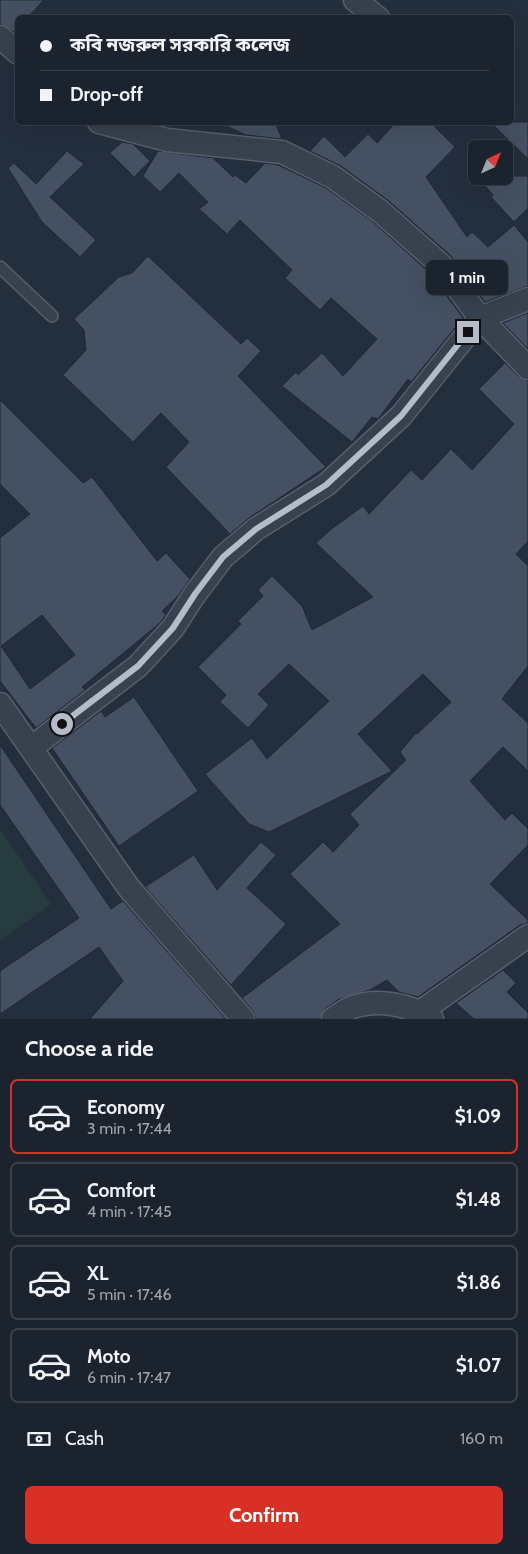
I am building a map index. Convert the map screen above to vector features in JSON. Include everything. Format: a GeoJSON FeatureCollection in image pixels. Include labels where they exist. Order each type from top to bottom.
{"type":"FeatureCollection","features":[{"type":"Feature","properties":{"kind":"street"},"geometry":{"type":"LineString","coordinates":[[355,0],[374,15]]}},
{"type":"Feature","properties":{"kind":"street"},"geometry":{"type":"LineString","coordinates":[[0,37],[15,50]]}},
{"type":"Feature","properties":{"kind":"street"},"geometry":{"type":"LineString","coordinates":[[110,125],[167,140],[282,152],[333,177],[380,211],[442,265],[480,318],[528,368]]}},
{"type":"Feature","properties":{"kind":"street"},"geometry":{"type":"LineString","coordinates":[[31,748],[138,666],[173,628],[195,594],[223,557],[256,529],[326,485],[401,416],[480,318],[528,300]]}},
{"type":"Feature","properties":{"kind":"street"},"geometry":{"type":"LineString","coordinates":[[0,704],[129,888],[243,1019]]}},
{"type":"Feature","properties":{"kind":"street"},"geometry":{"type":"LineString","coordinates":[[333,1019],[353,1006],[392,1002],[426,1015],[528,936]]}},
{"type":"Feature","properties":{"kind":"lane"},"geometry":{"type":"LineString","coordinates":[[0,268],[52,316]]}},
{"type":"Feature","properties":{"kind":"green space"},"geometry":{"type":"Polygon","coordinates":[[[0,829],[51,904],[0,941],[0,829]]]}},
{"type":"Feature","properties":{"kind":"building"},"geometry":{"type":"Polygon","coordinates":[[[0,0],[44,0],[30,15],[15,15],[14,32],[0,24],[0,0]]]}},
{"type":"Feature","properties":{"kind":"building"},"geometry":{"type":"Polygon","coordinates":[[[514,122],[528,122],[528,159],[513,144],[513,140],[508,140],[493,125],[514,125],[514,122]]]}},
{"type":"Feature","properties":{"kind":"building"},"geometry":{"type":"Polygon","coordinates":[[[224,125],[276,125],[282,139],[246,135],[224,125]]]}},
{"type":"Feature","properties":{"kind":"building"},"geometry":{"type":"Polygon","coordinates":[[[393,125],[433,125],[455,147],[426,177],[467,237],[472,232],[488,247],[514,225],[528,242],[528,286],[485,302],[450,255],[389,201],[341,166],[310,151],[324,136],[345,157],[368,134],[377,143],[393,125]]]}},
{"type":"Feature","properties":{"kind":"building"},"geometry":{"type":"Polygon","coordinates":[[[122,142],[133,144],[150,161],[134,177],[110,153],[122,142]]]}},
{"type":"Feature","properties":{"kind":"building"},"geometry":{"type":"Polygon","coordinates":[[[67,151],[84,164],[50,197],[96,240],[80,257],[42,222],[8,168],[14,163],[36,184],[67,151]]]}},
{"type":"Feature","properties":{"kind":"building"},"geometry":{"type":"Polygon","coordinates":[[[158,151],[213,158],[233,177],[235,175],[246,183],[265,163],[278,165],[326,188],[372,221],[431,274],[463,318],[411,382],[408,379],[378,419],[372,417],[352,442],[282,386],[296,372],[298,375],[322,353],[343,376],[377,339],[331,298],[320,310],[285,278],[292,270],[240,220],[227,234],[199,209],[208,202],[179,173],[160,192],[143,176],[158,151]]]}},
{"type":"Feature","properties":{"kind":"building"},"geometry":{"type":"Polygon","coordinates":[[[513,176],[528,176],[528,208],[514,222],[491,197],[493,195],[484,185],[513,185],[513,176]]]}},
{"type":"Feature","properties":{"kind":"building"},"geometry":{"type":"Polygon","coordinates":[[[148,256],[241,344],[247,338],[261,351],[238,376],[326,467],[249,518],[230,534],[166,467],[189,442],[161,413],[133,442],[63,375],[86,350],[84,330],[74,319],[119,277],[132,273],[148,256]]]}},
{"type":"Feature","properties":{"kind":"building"},"geometry":{"type":"Polygon","coordinates":[[[528,313],[528,349],[503,323],[528,313]]]}},
{"type":"Feature","properties":{"kind":"building"},"geometry":{"type":"Polygon","coordinates":[[[505,363],[519,377],[528,381],[528,541],[516,554],[528,566],[528,666],[502,699],[528,723],[528,771],[503,747],[470,781],[505,820],[512,813],[528,829],[528,845],[490,884],[528,920],[528,923],[520,925],[418,997],[399,992],[387,980],[370,990],[339,999],[325,1009],[320,1019],[256,1019],[253,1011],[242,998],[340,924],[290,874],[323,842],[333,852],[359,825],[350,814],[406,760],[400,752],[416,733],[451,702],[423,674],[358,734],[392,771],[269,832],[249,824],[205,774],[252,738],[267,759],[329,701],[289,664],[258,694],[269,705],[248,728],[220,702],[226,695],[198,667],[241,624],[238,621],[263,596],[258,590],[272,576],[302,606],[312,630],[373,597],[316,543],[330,530],[363,506],[369,514],[411,470],[422,480],[451,449],[472,470],[514,424],[479,389],[505,363]]]}},
{"type":"Feature","properties":{"kind":"building"},"geometry":{"type":"Polygon","coordinates":[[[0,400],[83,483],[92,477],[157,561],[166,553],[190,579],[178,596],[162,611],[166,615],[160,623],[82,687],[85,690],[36,728],[0,681],[0,538],[30,514],[0,484],[0,400]],[[42,615],[1,646],[30,689],[75,655],[42,615]]]}},
{"type":"Feature","properties":{"kind":"building"},"geometry":{"type":"Polygon","coordinates":[[[134,697],[198,791],[119,846],[52,748],[101,711],[105,717],[134,697]]]}},
{"type":"Feature","properties":{"kind":"building"},"geometry":{"type":"Polygon","coordinates":[[[0,745],[111,909],[123,901],[226,1019],[90,1019],[123,981],[99,947],[0,1014],[0,971],[79,918],[0,805],[0,745]]]}},
{"type":"Feature","properties":{"kind":"building"},"geometry":{"type":"Polygon","coordinates":[[[261,842],[276,855],[247,888],[286,924],[231,985],[145,887],[194,855],[217,890],[261,842]]]}},
{"type":"Feature","properties":{"kind":"building"},"geometry":{"type":"Polygon","coordinates":[[[503,970],[516,983],[507,992],[528,1013],[528,1019],[474,1019],[456,1003],[503,970]]]}},
{"type":"Feature","properties":{"kind":"route"},"geometry":{"type":"LineString","coordinates":[[62,724],[138,666],[173,628],[195,594],[223,557],[256,529],[326,485],[401,416],[468,332]]}}]}
